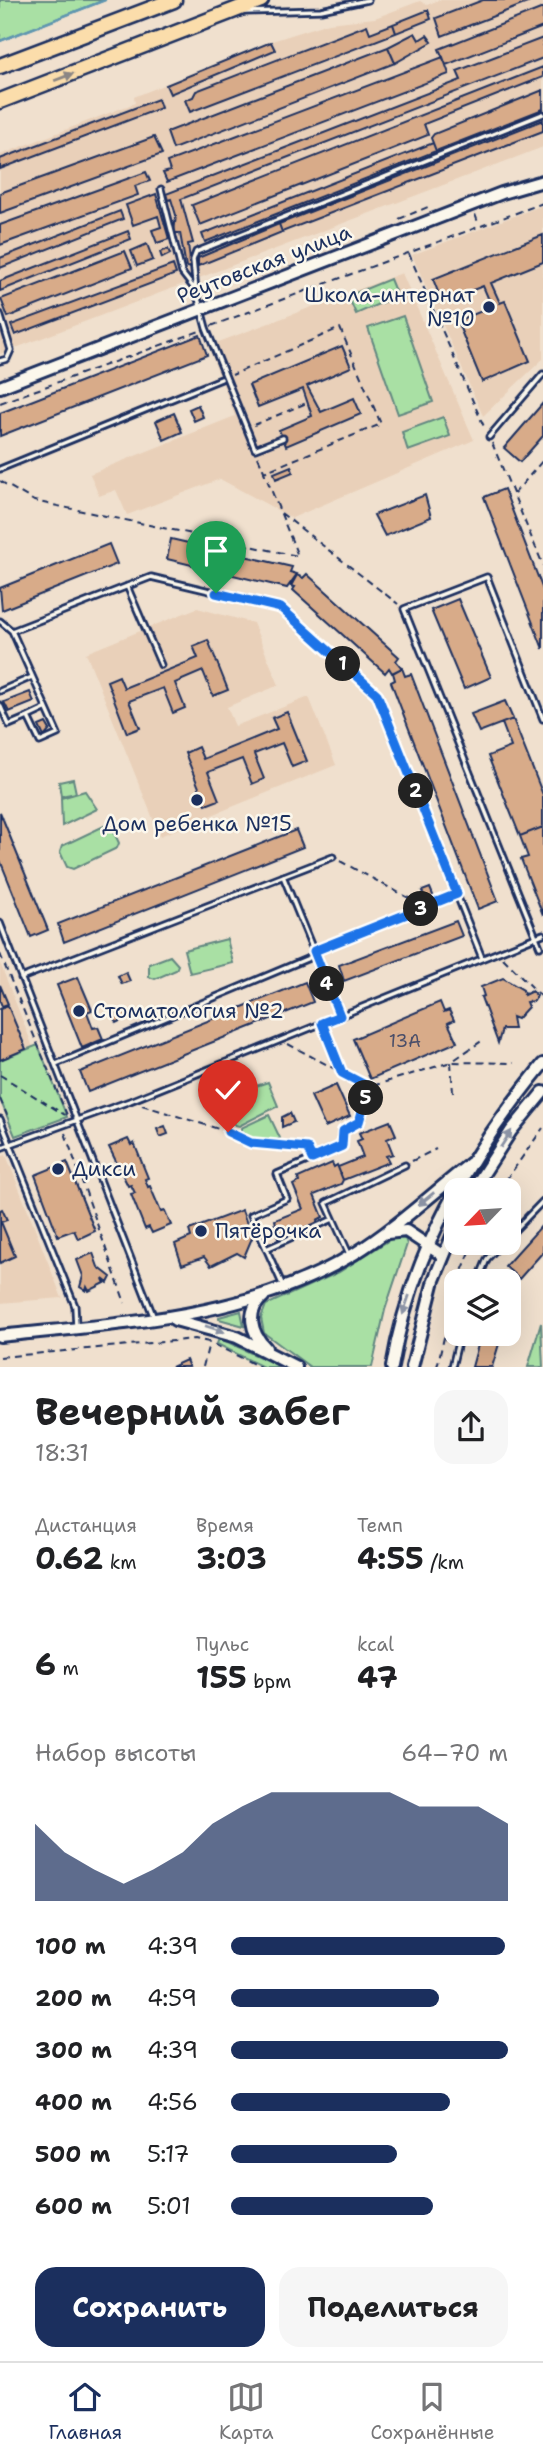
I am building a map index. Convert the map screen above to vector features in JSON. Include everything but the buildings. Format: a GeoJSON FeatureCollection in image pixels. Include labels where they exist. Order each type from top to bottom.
{"type":"FeatureCollection","features":[{"type":"Feature","properties":{"kind":"highway"},"geometry":{"type":"LineString","coordinates":[[0,66],[174,0]]}},
{"type":"Feature","properties":{"kind":"highway"},"geometry":{"type":"LineString","coordinates":[[0,101],[261,0]]}},
{"type":"Feature","properties":{"kind":"street"},"geometry":{"type":"LineString","coordinates":[[125,19],[166,0]]}},
{"type":"Feature","properties":{"kind":"street","name":"Реутовская улица"},"geometry":{"type":"LineString","coordinates":[[0,387],[502,193],[543,181]]}},
{"type":"Feature","properties":{"kind":"street"},"geometry":{"type":"LineString","coordinates":[[392,1367],[403,1312],[428,1244],[471,1163],[499,1120],[543,1064]]}},
{"type":"Feature","properties":{"kind":"street"},"geometry":{"type":"LineString","coordinates":[[481,1178],[511,1131],[543,1092]]}},
{"type":"Feature","properties":{"kind":"street"},"geometry":{"type":"LineString","coordinates":[[0,1336],[155,1320],[201,1312],[271,1293],[350,1256],[381,1235],[471,1163]]}},
{"type":"Feature","properties":{"kind":"street"},"geometry":{"type":"LineString","coordinates":[[381,1235],[406,1231],[442,1255]]}},
{"type":"Feature","properties":{"kind":"street"},"geometry":{"type":"LineString","coordinates":[[412,1367],[419,1328],[444,1251]]}},
{"type":"Feature","properties":{"kind":"street"},"geometry":{"type":"LineString","coordinates":[[271,1293],[256,1303],[251,1318],[257,1338],[271,1352]]}},
{"type":"Feature","properties":{"kind":"street"},"geometry":{"type":"LineString","coordinates":[[155,1320],[203,1325],[271,1352],[296,1367]]}},
{"type":"Feature","properties":{"kind":"lane"},"geometry":{"type":"LineString","coordinates":[[229,12],[321,10],[368,0]]}},
{"type":"Feature","properties":{"kind":"lane"},"geometry":{"type":"LineString","coordinates":[[283,438],[255,449],[206,328],[196,291],[193,260],[196,252],[543,114]]}},
{"type":"Feature","properties":{"kind":"lane"},"geometry":{"type":"LineString","coordinates":[[161,190],[182,273],[196,291]]}},
{"type":"Feature","properties":{"kind":"lane"},"geometry":{"type":"LineString","coordinates":[[0,314],[11,350],[7,359],[0,361]]}},
{"type":"Feature","properties":{"kind":"lane"},"geometry":{"type":"LineString","coordinates":[[489,437],[543,374]]}},
{"type":"Feature","properties":{"kind":"lane"},"geometry":{"type":"LineString","coordinates":[[0,469],[224,378]]}},
{"type":"Feature","properties":{"kind":"lane"},"geometry":{"type":"LineString","coordinates":[[12,632],[151,577],[281,608],[377,694],[482,958]]}},
{"type":"Feature","properties":{"kind":"lane"},"geometry":{"type":"LineString","coordinates":[[540,947],[404,609],[486,577],[543,719]]}},
{"type":"Feature","properties":{"kind":"lane"},"geometry":{"type":"LineString","coordinates":[[127,586],[161,665]]}},
{"type":"Feature","properties":{"kind":"lane"},"geometry":{"type":"LineString","coordinates":[[0,621],[12,632],[58,734],[40,742],[28,716]]}},
{"type":"Feature","properties":{"kind":"lane"},"geometry":{"type":"LineString","coordinates":[[0,691],[32,677]]}},
{"type":"Feature","properties":{"kind":"lane"},"geometry":{"type":"LineString","coordinates":[[0,705],[9,725],[46,708]]}},
{"type":"Feature","properties":{"kind":"lane"},"geometry":{"type":"LineString","coordinates":[[21,978],[332,857]]}},
{"type":"Feature","properties":{"kind":"lane"},"geometry":{"type":"LineString","coordinates":[[284,876],[340,1016]]}},
{"type":"Feature","properties":{"kind":"lane"},"geometry":{"type":"LineString","coordinates":[[55,1065],[457,894]]}},
{"type":"Feature","properties":{"kind":"lane"},"geometry":{"type":"LineString","coordinates":[[0,923],[155,1320]]}},
{"type":"Feature","properties":{"kind":"lane"},"geometry":{"type":"LineString","coordinates":[[0,1148],[130,1101],[543,934]]}},
{"type":"Feature","properties":{"kind":"lane"},"geometry":{"type":"LineString","coordinates":[[0,1119],[75,1306],[76,1328]]}},
{"type":"Feature","properties":{"kind":"lane"},"geometry":{"type":"LineString","coordinates":[[284,1288],[251,1215],[287,1199],[277,1174],[342,1146]]}},
{"type":"Feature","properties":{"kind":"lane"},"geometry":{"type":"LineString","coordinates":[[350,1256],[326,1203],[405,1165]]}},
{"type":"Feature","properties":{"kind":"lane"},"geometry":{"type":"LineString","coordinates":[[522,1223],[543,1201]]}},
{"type":"Feature","properties":{"kind":"lane"},"geometry":{"type":"LineString","coordinates":[[266,1249],[333,1219]]}},
{"type":"Feature","properties":{"kind":"lane"},"geometry":{"type":"LineString","coordinates":[[452,1367],[457,1346]]}},
{"type":"Feature","properties":{"kind":"path"},"geometry":{"type":"LineString","coordinates":[[0,403],[543,203]]}},
{"type":"Feature","properties":{"kind":"path"},"geometry":{"type":"LineString","coordinates":[[400,219],[428,207]]}},
{"type":"Feature","properties":{"kind":"path"},"geometry":{"type":"LineString","coordinates":[[408,252],[543,565]]}},
{"type":"Feature","properties":{"kind":"path"},"geometry":{"type":"LineString","coordinates":[[224,378],[341,328],[381,424],[264,472]]}},
{"type":"Feature","properties":{"kind":"path"},"geometry":{"type":"LineString","coordinates":[[247,428],[309,402]]}},
{"type":"Feature","properties":{"kind":"path"},"geometry":{"type":"LineString","coordinates":[[0,481],[34,501],[298,556],[255,449]]}},
{"type":"Feature","properties":{"kind":"path"},"geometry":{"type":"LineString","coordinates":[[513,494],[543,460]]}},
{"type":"Feature","properties":{"kind":"path"},"geometry":{"type":"LineString","coordinates":[[280,512],[404,609]]}},
{"type":"Feature","properties":{"kind":"path"},"geometry":{"type":"LineString","coordinates":[[332,857],[425,907]]}},
{"type":"Feature","properties":{"kind":"path"},"geometry":{"type":"LineString","coordinates":[[498,952],[543,998]]}},
{"type":"Feature","properties":{"kind":"path"},"geometry":{"type":"LineString","coordinates":[[0,954],[67,1117],[0,1074]]}},
{"type":"Feature","properties":{"kind":"path"},"geometry":{"type":"LineString","coordinates":[[322,1023],[342,1073]]}},
{"type":"Feature","properties":{"kind":"path"},"geometry":{"type":"LineString","coordinates":[[279,1040],[369,1087],[451,1062],[483,1040]]}},
{"type":"Feature","properties":{"kind":"path"},"geometry":{"type":"LineString","coordinates":[[451,1062],[514,1063]]}},
{"type":"Feature","properties":{"kind":"path"},"geometry":{"type":"LineString","coordinates":[[451,1062],[453,1093]]}},
{"type":"Feature","properties":{"kind":"path"},"geometry":{"type":"LineString","coordinates":[[342,1146],[343,1131],[359,1122],[369,1087]]}},
{"type":"Feature","properties":{"kind":"path"},"geometry":{"type":"LineString","coordinates":[[130,1101],[228,1132],[251,1143],[307,1148],[312,1159]]}},
{"type":"Feature","properties":{"kind":"path"},"geometry":{"type":"LineString","coordinates":[[62,1125],[125,1303]]}},
{"type":"Feature","properties":{"kind":"path"},"geometry":{"type":"LineString","coordinates":[[508,1178],[543,1128]]}},
{"type":"Feature","properties":{"kind":"path"},"geometry":{"type":"LineString","coordinates":[[405,1165],[436,1149]]}},
{"type":"Feature","properties":{"kind":"path"},"geometry":{"type":"LineString","coordinates":[[437,1367],[444,1337]]}},
{"type":"Feature","properties":{"kind":"path"},"geometry":{"type":"LineString","coordinates":[[0,1357],[195,1339],[209,1342],[260,1367]]}},
{"type":"Feature","properties":{"kind":"path"},"geometry":{"type":"LineString","coordinates":[[203,1367],[209,1342]]}},
{"type":"Feature","properties":{"kind":"shaded area"},"geometry":{"type":"Polygon","coordinates":[[[439,0],[543,0],[543,147],[0,354],[0,155],[135,103],[134,97],[272,41],[329,23],[375,18],[420,1],[427,5],[439,0]]]}},
{"type":"Feature","properties":{"kind":"shaded area","name":"Школа-интернат №10"},"geometry":{"type":"Polygon","coordinates":[[[543,205],[543,359],[483,416],[412,255],[543,205]]]}},
{"type":"Feature","properties":{"kind":"shaded area"},"geometry":{"type":"Polygon","coordinates":[[[402,273],[474,440],[292,518],[220,479],[127,515],[116,490],[99,496],[90,474],[235,416],[208,346],[402,273]]]}},
{"type":"Feature","properties":{"kind":"shaded area"},"geometry":{"type":"Polygon","coordinates":[[[197,608],[253,623],[279,685],[227,707],[235,726],[309,697],[336,765],[160,836],[86,653],[197,608]]]}},
{"type":"Feature","properties":{"kind":"shaded area"},"geometry":{"type":"Polygon","coordinates":[[[0,963],[33,1047],[0,1060],[0,963]]]}},
{"type":"Feature","properties":{"kind":"shaded area"},"geometry":{"type":"Polygon","coordinates":[[[6,1155],[62,1298],[0,1303],[0,1157],[6,1155]]]}},
{"type":"Feature","properties":{"kind":"green space"},"geometry":{"type":"Polygon","coordinates":[[[0,0],[105,0],[0,41],[0,0]]]}},
{"type":"Feature","properties":{"kind":"green space"},"geometry":{"type":"Polygon","coordinates":[[[390,279],[397,296],[356,314],[348,296],[390,279]]]}},
{"type":"Feature","properties":{"kind":"green space"},"geometry":{"type":"Polygon","coordinates":[[[403,316],[433,402],[398,414],[368,328],[403,316]]]}},
{"type":"Feature","properties":{"kind":"green space"},"geometry":{"type":"Polygon","coordinates":[[[443,417],[450,436],[408,451],[402,432],[443,417]]]}},
{"type":"Feature","properties":{"kind":"green space"},"geometry":{"type":"Polygon","coordinates":[[[73,779],[76,793],[61,796],[59,782],[73,779]]]}},
{"type":"Feature","properties":{"kind":"green space"},"geometry":{"type":"Polygon","coordinates":[[[85,791],[97,809],[62,826],[61,798],[85,791]]]}},
{"type":"Feature","properties":{"kind":"green space"},"geometry":{"type":"Polygon","coordinates":[[[106,825],[111,826],[119,843],[117,848],[73,869],[67,867],[60,852],[62,846],[106,825]]]}},
{"type":"Feature","properties":{"kind":"green space"},"geometry":{"type":"Polygon","coordinates":[[[227,939],[233,963],[190,973],[184,950],[227,939]]]}},
{"type":"Feature","properties":{"kind":"green space"},"geometry":{"type":"Polygon","coordinates":[[[170,956],[178,965],[176,970],[155,979],[149,977],[149,964],[170,956]]]}},
{"type":"Feature","properties":{"kind":"green space"},"geometry":{"type":"Polygon","coordinates":[[[38,1045],[67,1117],[15,1136],[0,1099],[0,1060],[38,1045]]]}},
{"type":"Feature","properties":{"kind":"green space"},"geometry":{"type":"Polygon","coordinates":[[[268,1082],[278,1106],[239,1126],[235,1125],[224,1101],[226,1096],[268,1082]]]}},
{"type":"Feature","properties":{"kind":"green space"},"geometry":{"type":"Polygon","coordinates":[[[269,1115],[280,1138],[275,1143],[242,1138],[241,1128],[269,1115]]]}},
{"type":"Feature","properties":{"kind":"green space"},"geometry":{"type":"Polygon","coordinates":[[[394,1237],[405,1239],[407,1244],[385,1310],[372,1367],[310,1367],[264,1333],[261,1318],[266,1305],[339,1272],[394,1237]]]}},
{"type":"Feature","properties":{"kind":"green space"},"geometry":{"type":"Polygon","coordinates":[[[241,1311],[244,1326],[219,1319],[219,1317],[241,1311]]]}},
{"type":"Feature","properties":{"kind":"green space"},"geometry":{"type":"Polygon","coordinates":[[[541,1323],[543,1367],[528,1367],[541,1323]]]}},
{"type":"Feature","properties":{"kind":"green space"},"geometry":{"type":"Polygon","coordinates":[[[219,1338],[281,1367],[263,1367],[217,1344],[219,1338]]]}},
{"type":"Feature","properties":{"kind":"waterway"},"geometry":{"type":"LineString","coordinates":[[0,41],[105,0]]}},
{"type":"Feature","properties":{"kind":"place","name":"Школа-интернат №10"},"geometry":{"type":"Point","coordinates":[489,307]}},
{"type":"Feature","properties":{"kind":"place","name":"Дом ребенка №15"},"geometry":{"type":"Point","coordinates":[197,800]}},
{"type":"Feature","properties":{"kind":"place","name":"Стоматология №2"},"geometry":{"type":"Point","coordinates":[79,1011]}},
{"type":"Feature","properties":{"kind":"place","name":"Дикси"},"geometry":{"type":"Point","coordinates":[58,1169]}},
{"type":"Feature","properties":{"kind":"place","name":"Пятёрочка"},"geometry":{"type":"Point","coordinates":[201,1231]}},
{"type":"Feature","properties":{"kind":"route"},"geometry":{"type":"LineString","coordinates":[[216,593],[281,608],[377,694],[457,894],[314,951],[340,1016],[322,1023],[342,1073],[369,1087],[359,1122],[343,1131],[342,1146],[312,1159],[307,1148],[251,1143],[228,1132]]}}]}
